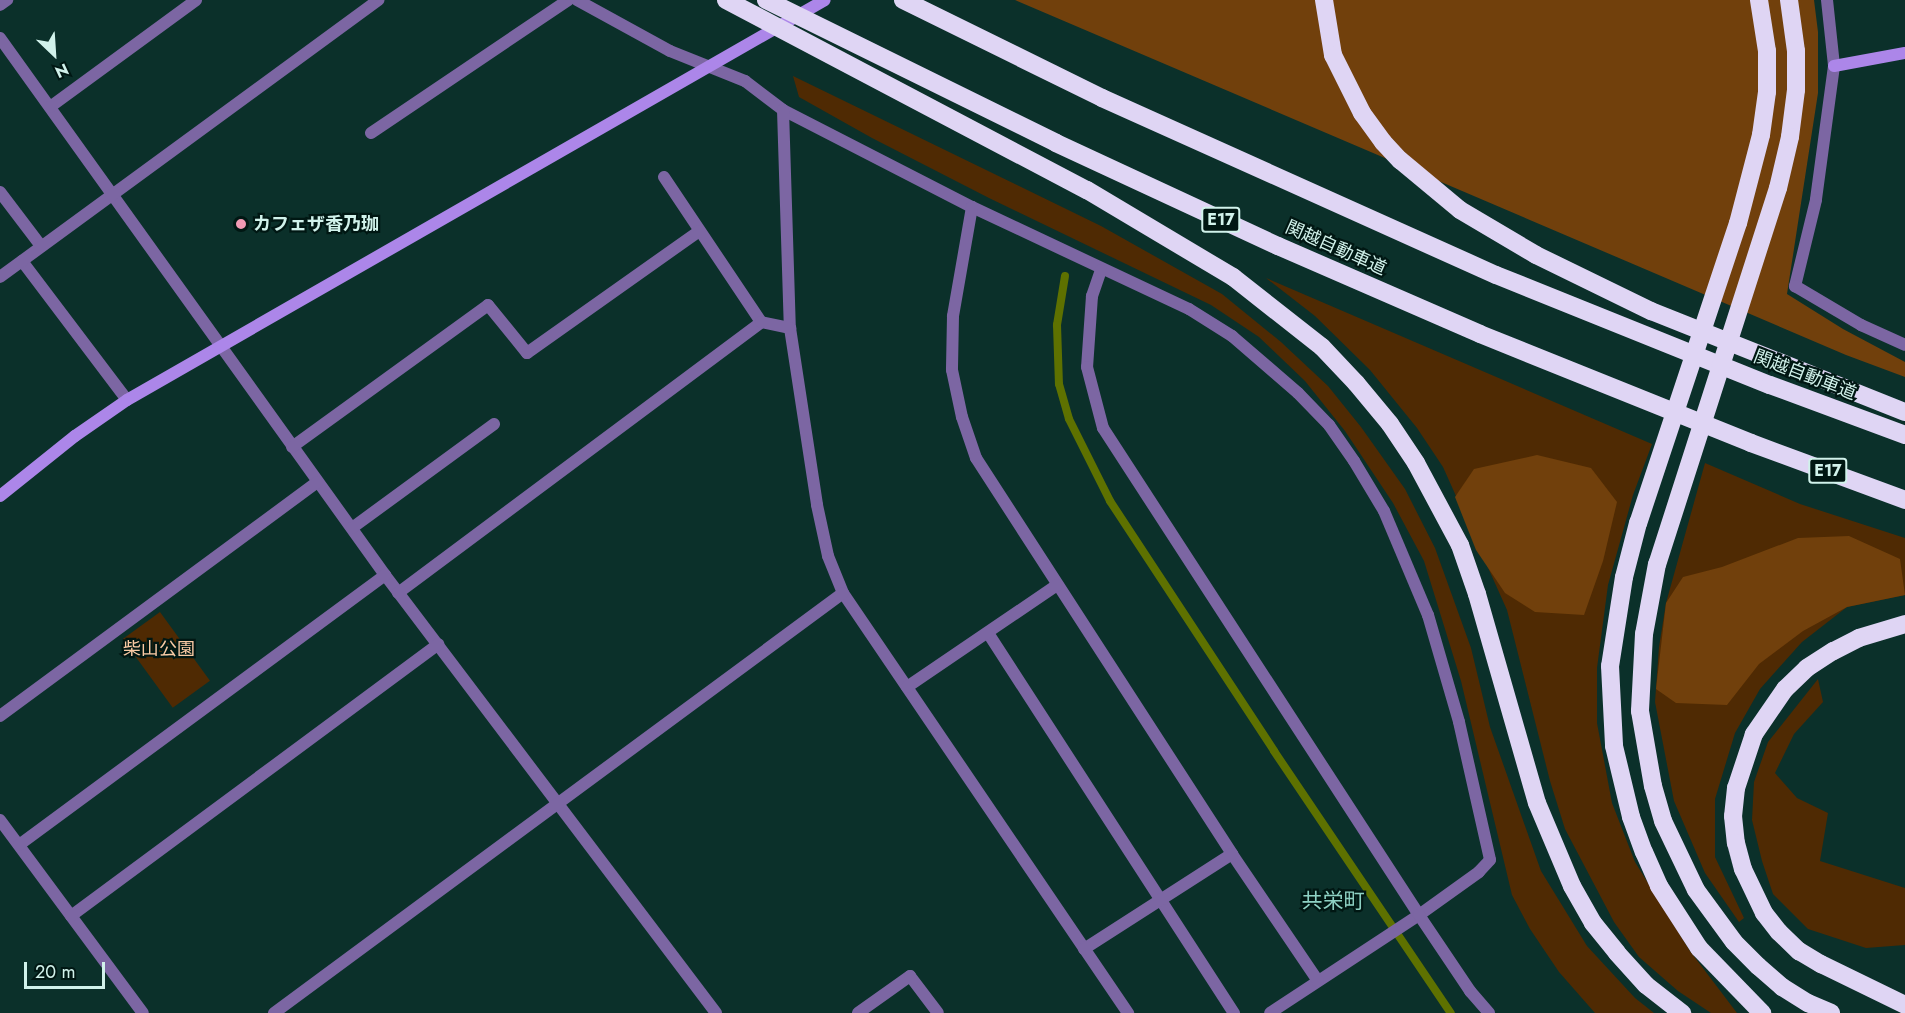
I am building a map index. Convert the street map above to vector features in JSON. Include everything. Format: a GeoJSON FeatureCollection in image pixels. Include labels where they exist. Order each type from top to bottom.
{"type":"FeatureCollection","features":[{"type":"Feature","properties":{"kind":"highway","name":"関越自動車道"},"geometry":{"type":"LineString","coordinates":[[903,0],[1102,98],[1496,275],[1770,385],[1905,435]]}},
{"type":"Feature","properties":{"kind":"highway"},"geometry":{"type":"LineString","coordinates":[[1324,0],[1333,55],[1346,83],[1377,135],[1400,160],[1460,210],[1497,234],[1651,312],[1905,412]]}},
{"type":"Feature","properties":{"kind":"highway"},"geometry":{"type":"LineString","coordinates":[[1759,0],[1767,51],[1767,92],[1761,135],[1738,223],[1638,523],[1616,623],[1611,696],[1614,746],[1621,780],[1631,817],[1659,886],[1699,948],[1762,1013]]}},
{"type":"Feature","properties":{"kind":"highway"},"geometry":{"type":"LineString","coordinates":[[1789,0],[1796,51],[1796,90],[1790,137],[1778,188],[1657,564],[1644,634],[1640,711],[1651,777],[1663,821],[1696,890],[1734,942],[1758,966],[1782,987],[1808,1003],[1831,1013]]}},
{"type":"Feature","properties":{"kind":"highway","name":"関越自動車道"},"geometry":{"type":"LineString","coordinates":[[767,1],[1056,143],[1278,246],[1480,334],[1751,442],[1905,500]]}},
{"type":"Feature","properties":{"kind":"highway"},"geometry":{"type":"LineString","coordinates":[[733,4],[1087,190],[1223,271],[1278,310],[1322,347],[1356,383],[1390,424],[1416,463],[1460,545],[1488,628],[1537,803],[1572,886],[1593,923],[1617,953],[1646,985],[1682,1013]]}},
{"type":"Feature","properties":{"kind":"highway"},"geometry":{"type":"LineString","coordinates":[[1905,624],[1859,638],[1833,651],[1807,668],[1785,689],[1754,734],[1736,788],[1733,816],[1736,843],[1743,869],[1764,913],[1779,932],[1799,951],[1821,964],[1905,1005]]}},
{"type":"Feature","properties":{"kind":"street"},"geometry":{"type":"LineString","coordinates":[[0,5],[7,0]]}},
{"type":"Feature","properties":{"kind":"street"},"geometry":{"type":"LineString","coordinates":[[50,107],[196,0]]}},
{"type":"Feature","properties":{"kind":"street"},"geometry":{"type":"LineString","coordinates":[[0,277],[380,0]]}},
{"type":"Feature","properties":{"kind":"street"},"geometry":{"type":"LineString","coordinates":[[370,133],[568,0]]}},
{"type":"Feature","properties":{"kind":"street"},"geometry":{"type":"LineString","coordinates":[[577,0],[670,51],[745,81],[783,110],[972,207],[1101,270],[1189,309],[1232,336],[1329,425],[1384,511],[1428,615],[1443,660],[1490,860],[1479,872],[1419,915],[1270,1013]]}},
{"type":"Feature","properties":{"kind":"street"},"geometry":{"type":"LineString","coordinates":[[0,496],[75,436],[127,400],[825,0]]}},
{"type":"Feature","properties":{"kind":"street"},"geometry":{"type":"LineString","coordinates":[[1827,0],[1834,66],[1816,200],[1795,286],[1861,325],[1905,345]]}},
{"type":"Feature","properties":{"kind":"street"},"geometry":{"type":"LineString","coordinates":[[0,38],[219,347],[385,575],[560,803],[716,1013]]}},
{"type":"Feature","properties":{"kind":"street"},"geometry":{"type":"LineString","coordinates":[[1834,66],[1905,52]]}},
{"type":"Feature","properties":{"kind":"street"},"geometry":{"type":"LineString","coordinates":[[783,110],[790,328],[817,506],[828,556],[843,593],[1128,1013]]}},
{"type":"Feature","properties":{"kind":"street"},"geometry":{"type":"LineString","coordinates":[[664,177],[761,322],[790,328]]}},
{"type":"Feature","properties":{"kind":"street"},"geometry":{"type":"LineString","coordinates":[[0,192],[41,246]]}},
{"type":"Feature","properties":{"kind":"street"},"geometry":{"type":"LineString","coordinates":[[972,207],[953,316],[952,370],[962,417],[976,458],[1318,981]]}},
{"type":"Feature","properties":{"kind":"street"},"geometry":{"type":"LineString","coordinates":[[292,447],[488,305],[527,353],[699,231]]}},
{"type":"Feature","properties":{"kind":"street"},"geometry":{"type":"LineString","coordinates":[[22,261],[127,400]]}},
{"type":"Feature","properties":{"kind":"street"},"geometry":{"type":"LineString","coordinates":[[1101,270],[1092,296],[1087,367],[1103,428],[1419,915],[1470,991],[1489,1013]]}},
{"type":"Feature","properties":{"kind":"street"},"geometry":{"type":"LineString","coordinates":[[398,592],[761,322]]}},
{"type":"Feature","properties":{"kind":"street"},"geometry":{"type":"LineString","coordinates":[[352,528],[494,424]]}},
{"type":"Feature","properties":{"kind":"street"},"geometry":{"type":"LineString","coordinates":[[0,716],[317,482]]}},
{"type":"Feature","properties":{"kind":"street"},"geometry":{"type":"LineString","coordinates":[[19,845],[385,575]]}},
{"type":"Feature","properties":{"kind":"street"},"geometry":{"type":"LineString","coordinates":[[907,687],[1057,585]]}},
{"type":"Feature","properties":{"kind":"street"},"geometry":{"type":"LineString","coordinates":[[274,1013],[843,593]]}},
{"type":"Feature","properties":{"kind":"street"},"geometry":{"type":"LineString","coordinates":[[988,633],[1234,1013]]}},
{"type":"Feature","properties":{"kind":"street"},"geometry":{"type":"LineString","coordinates":[[71,916],[438,644]]}},
{"type":"Feature","properties":{"kind":"street"},"geometry":{"type":"LineString","coordinates":[[0,820],[143,1013]]}},
{"type":"Feature","properties":{"kind":"street"},"geometry":{"type":"LineString","coordinates":[[1084,950],[1233,854]]}},
{"type":"Feature","properties":{"kind":"street"},"geometry":{"type":"LineString","coordinates":[[858,1013],[910,976],[938,1013]]}},
{"type":"Feature","properties":{"kind":"green space"},"geometry":{"type":"Polygon","coordinates":[[[793,76],[1101,226],[1222,294],[1281,342],[1328,386],[1361,427],[1405,489],[1435,548],[1471,648],[1490,727],[1541,871],[1587,946],[1635,998],[1654,1013],[1595,1013],[1559,972],[1530,929],[1512,895],[1461,681],[1424,561],[1393,503],[1345,431],[1305,381],[1259,337],[1211,305],[989,198],[872,138],[799,97],[793,76]]]}},
{"type":"Feature","properties":{"kind":"green space"},"geometry":{"type":"Polygon","coordinates":[[[1266,278],[1652,444],[1633,495],[1608,585],[1597,668],[1597,723],[1612,803],[1635,862],[1690,951],[1737,1013],[1711,1013],[1678,991],[1639,957],[1614,922],[1565,829],[1550,781],[1507,610],[1443,467],[1417,428],[1370,370],[1315,316],[1266,278]]]}},
{"type":"Feature","properties":{"kind":"green space"},"geometry":{"type":"Polygon","coordinates":[[[1705,463],[1800,504],[1905,538],[1905,595],[1847,607],[1802,642],[1760,689],[1735,733],[1715,799],[1715,857],[1744,918],[1739,922],[1705,873],[1674,801],[1655,702],[1659,647],[1666,603],[1705,463]]]}},
{"type":"Feature","properties":{"kind":"green space","name":"柴山公園"},"geometry":{"type":"Polygon","coordinates":[[[160,612],[210,681],[173,708],[123,639],[160,612]]]}},
{"type":"Feature","properties":{"kind":"green space"},"geometry":{"type":"Polygon","coordinates":[[[1818,679],[1823,702],[1794,734],[1775,773],[1797,798],[1828,813],[1820,861],[1905,888],[1905,945],[1866,948],[1808,929],[1773,894],[1762,861],[1752,820],[1754,782],[1768,742],[1818,679]]]}},
{"type":"Feature","properties":{"kind":"shaded area"},"geometry":{"type":"Polygon","coordinates":[[[1015,0],[1814,0],[1818,32],[1818,93],[1787,294],[1843,329],[1905,362],[1905,377],[1846,355],[1015,0]]]}},
{"type":"Feature","properties":{"kind":"shaded area"},"geometry":{"type":"Polygon","coordinates":[[[1537,455],[1591,468],[1617,502],[1603,561],[1584,615],[1535,612],[1505,593],[1476,550],[1455,497],[1474,469],[1537,455]]]}},
{"type":"Feature","properties":{"kind":"shaded area"},"geometry":{"type":"Polygon","coordinates":[[[1849,536],[1900,559],[1905,595],[1847,607],[1803,631],[1759,664],[1727,705],[1676,703],[1656,689],[1666,603],[1683,577],[1722,567],[1798,538],[1849,536]]]}},
{"type":"Feature","properties":{"kind":"waterway"},"geometry":{"type":"LineString","coordinates":[[1065,276],[1057,325],[1059,384],[1069,419],[1110,501],[1274,751],[1451,1013]]}},
{"type":"Feature","properties":{"kind":"place","name":"カフェザ香乃珈"},"geometry":{"type":"Point","coordinates":[241,224]}},
{"type":"Feature","properties":{"kind":"district","name":"共栄町"},"geometry":{"type":"Point","coordinates":[1333,901]}}]}
